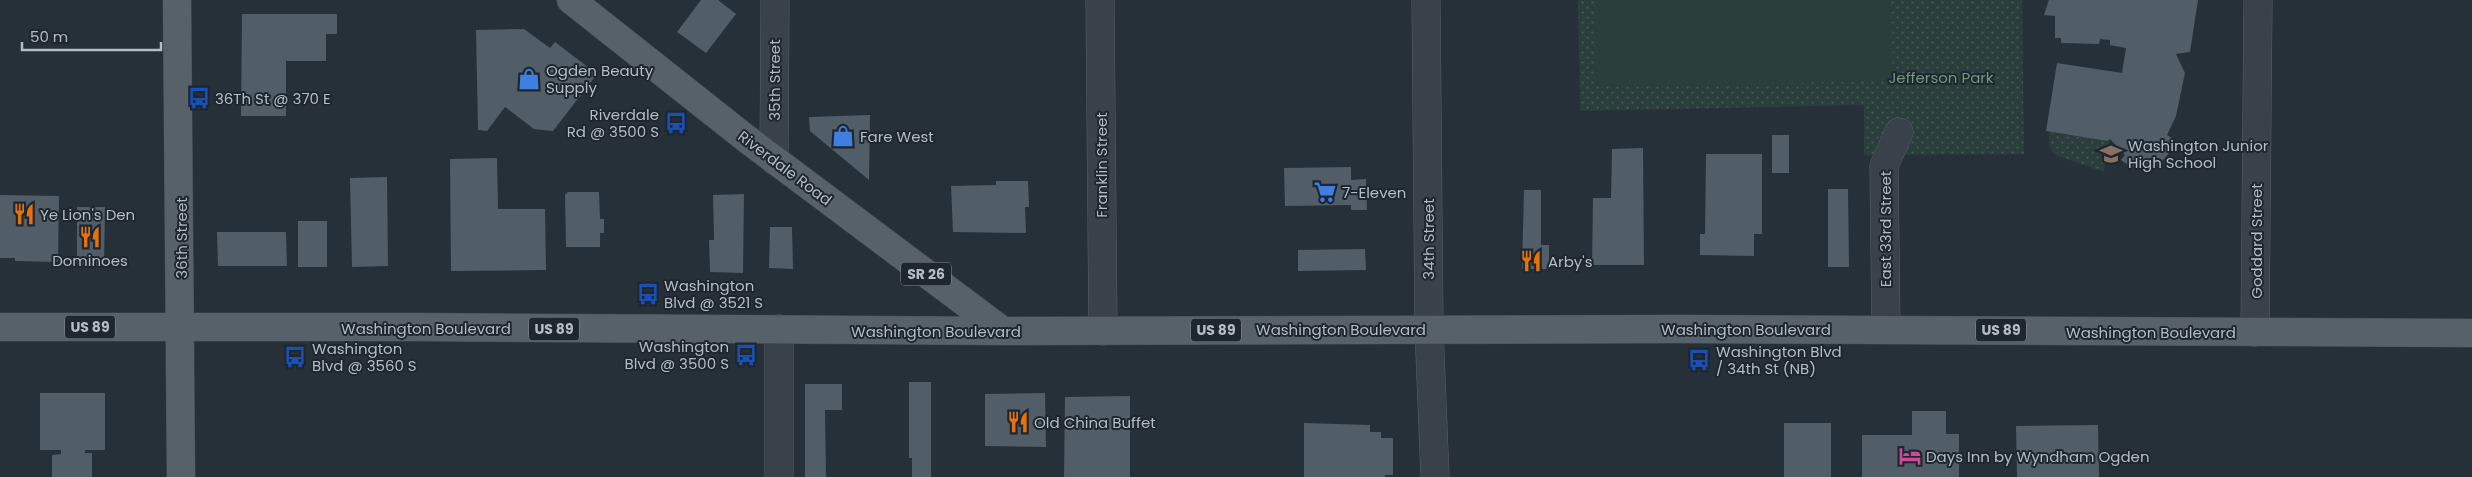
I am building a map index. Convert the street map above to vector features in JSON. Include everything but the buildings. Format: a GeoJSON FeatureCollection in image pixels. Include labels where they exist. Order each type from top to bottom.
{"type":"FeatureCollection","features":[{"type":"Feature","properties":{"kind":"main road","name":"36th Street"},"geometry":{"type":"LineString","coordinates":[[177,0],[181,477]]}},
{"type":"Feature","properties":{"kind":"main road","name":"Riverdale Road"},"geometry":{"type":"LineString","coordinates":[[571,0],[774,160],[1003,332]]}},
{"type":"Feature","properties":{"kind":"main road","name":"Washington Boulevard"},"geometry":{"type":"LineString","coordinates":[[0,327],[779,329],[1003,332],[1429,328],[2472,333]]}},
{"type":"Feature","properties":{"kind":"street","name":"35th Street"},"geometry":{"type":"LineString","coordinates":[[774,160],[775,0]]}},
{"type":"Feature","properties":{"kind":"street","name":"Franklin Street"},"geometry":{"type":"LineString","coordinates":[[1100,0],[1103,331]]}},
{"type":"Feature","properties":{"kind":"street","name":"34th Street"},"geometry":{"type":"LineString","coordinates":[[1426,0],[1429,328],[1434,477]]}},
{"type":"Feature","properties":{"kind":"street","name":"Goddard Street"},"geometry":{"type":"LineString","coordinates":[[2255,332],[2258,0]]}},
{"type":"Feature","properties":{"kind":"street","name":"East 33rd Street"},"geometry":{"type":"LineString","coordinates":[[1886,330],[1884,166],[1899,132]]}},
{"type":"Feature","properties":{"kind":"street"},"geometry":{"type":"LineString","coordinates":[[779,329],[779,477]]}},
{"type":"Feature","properties":{"kind":"green space","name":"Jefferson Park"},"geometry":{"type":"Polygon","coordinates":[[[1578,0],[2022,0],[2024,154],[1864,155],[1864,105],[1580,111],[1578,0]]]}},
{"type":"Feature","properties":{"kind":"green space"},"geometry":{"type":"Polygon","coordinates":[[[1595,0],[1891,0],[1893,81],[1596,86],[1595,0]]]}},
{"type":"Feature","properties":{"kind":"green space"},"geometry":{"type":"Polygon","coordinates":[[[2049,132],[2107,141],[2110,139],[2104,172],[2055,155],[2049,147],[2049,132]]]}},
{"type":"Feature","properties":{"kind":"place","name":"Ogden Beauty Supply"},"geometry":{"type":"Point","coordinates":[529,79]}},
{"type":"Feature","properties":{"kind":"place","name":"36Th St @ 370 E"},"geometry":{"type":"Point","coordinates":[199,98]}},
{"type":"Feature","properties":{"kind":"place","name":"Riverdale Rd @ 3500 S"},"geometry":{"type":"Point","coordinates":[676,123]}},
{"type":"Feature","properties":{"kind":"place","name":"Fare West"},"geometry":{"type":"Point","coordinates":[843,136]}},
{"type":"Feature","properties":{"kind":"place","name":"Washington Junior High School"},"geometry":{"type":"Point","coordinates":[2111,154]}},
{"type":"Feature","properties":{"kind":"place","name":"7-Eleven"},"geometry":{"type":"Point","coordinates":[1325,192]}},
{"type":"Feature","properties":{"kind":"place","name":"Ye Lion's Den"},"geometry":{"type":"Point","coordinates":[24,214]}},
{"type":"Feature","properties":{"kind":"place","name":"Dominoes"},"geometry":{"type":"Point","coordinates":[90,237]}},
{"type":"Feature","properties":{"kind":"place","name":"Arby's"},"geometry":{"type":"Point","coordinates":[1531,261]}},
{"type":"Feature","properties":{"kind":"place","name":"Washington Blvd @ 3521 S"},"geometry":{"type":"Point","coordinates":[648,294]}},
{"type":"Feature","properties":{"kind":"place","name":"Washington Blvd @ 3500 S"},"geometry":{"type":"Point","coordinates":[746,355]}},
{"type":"Feature","properties":{"kind":"place","name":"Washington Blvd @ 3560 S"},"geometry":{"type":"Point","coordinates":[295,357]}},
{"type":"Feature","properties":{"kind":"place","name":"Washington Blvd / 34th St (NB)"},"geometry":{"type":"Point","coordinates":[1699,360]}},
{"type":"Feature","properties":{"kind":"place","name":"Old China Buffet"},"geometry":{"type":"Point","coordinates":[1018,422]}},
{"type":"Feature","properties":{"kind":"place","name":"Days Inn by Wyndham Ogden"},"geometry":{"type":"Point","coordinates":[1910,456]}}]}
